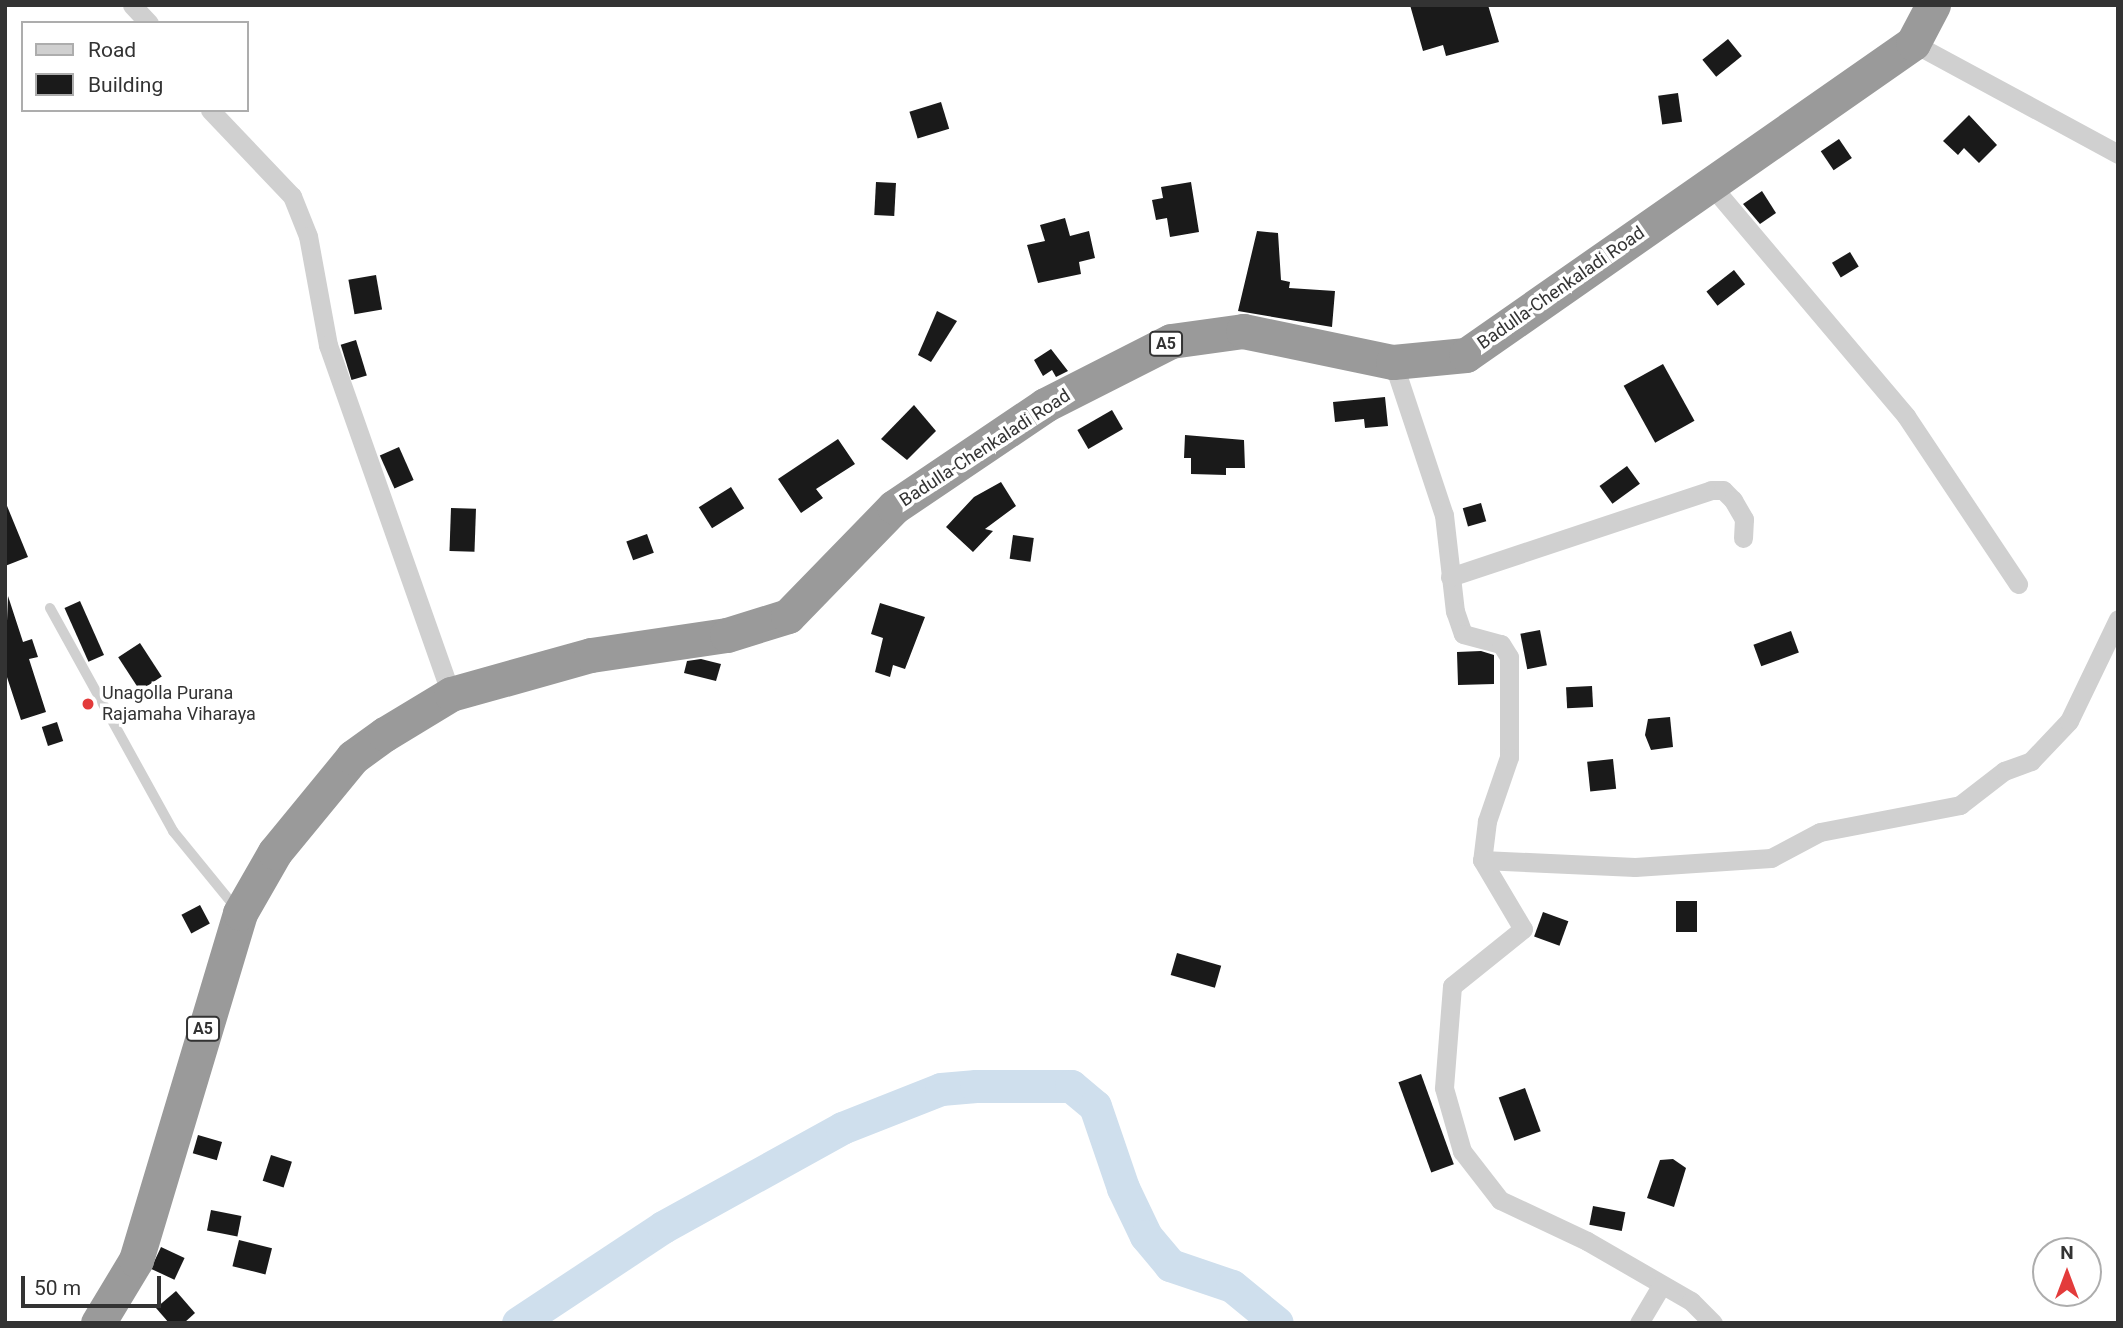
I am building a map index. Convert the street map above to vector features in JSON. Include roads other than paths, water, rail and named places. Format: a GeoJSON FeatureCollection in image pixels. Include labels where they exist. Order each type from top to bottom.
{"type":"FeatureCollection","features":[{"type":"Feature","properties":{"kind":"highway","name":"Badulla-Chenkaladi Road"},"geometry":{"type":"LineString","coordinates":[[98,1323],[135,1260],[240,913],[275,852],[353,757],[385,734],[451,694],[591,655],[727,635],[788,616],[894,507],[1045,405],[1171,341],[1243,331],[1393,362],[1466,355],[1913,43],[1933,5]]}},
{"type":"Feature","properties":{"kind":"street"},"geometry":{"type":"LineString","coordinates":[[132,5],[147,21]]}},
{"type":"Feature","properties":{"kind":"street"},"geometry":{"type":"LineString","coordinates":[[1913,43],[2118,154]]}},
{"type":"Feature","properties":{"kind":"street"},"geometry":{"type":"LineString","coordinates":[[212,112],[292,196],[309,236],[328,345],[451,694]]}},
{"type":"Feature","properties":{"kind":"street"},"geometry":{"type":"LineString","coordinates":[[1710,184],[1906,416],[2018,584]]}},
{"type":"Feature","properties":{"kind":"street"},"geometry":{"type":"LineString","coordinates":[[1393,362],[1444,515],[1450,577],[1463,634],[1501,644],[1509,657],[1509,757],[1486,821],[1482,860],[1523,929],[1452,986],[1444,1088],[1462,1151],[1500,1200],[1587,1241],[1691,1301],[1713,1323]]}},
{"type":"Feature","properties":{"kind":"street"},"geometry":{"type":"LineString","coordinates":[[1450,577],[1711,490],[1723,491],[1733,500],[1744,519],[1742,538]]}},
{"type":"Feature","properties":{"kind":"street"},"geometry":{"type":"LineString","coordinates":[[1482,860],[1635,867],[1772,858],[1820,832],[1960,805],[2004,771],[2031,761],[2069,721],[2118,619]]}},
{"type":"Feature","properties":{"kind":"street"},"geometry":{"type":"LineString","coordinates":[[1639,1323],[1661,1286]]}},
{"type":"Feature","properties":{"kind":"lane"},"geometry":{"type":"LineString","coordinates":[[50,608],[173,831],[240,913]]}},
{"type":"Feature","properties":{"kind":"waterway"},"geometry":{"type":"LineString","coordinates":[[518,1323],[663,1227],[842,1128],[941,1089],[976,1086],[1071,1086],[1095,1106],[1123,1188],[1146,1236],[1170,1265],[1232,1286],[1277,1323]]}},
{"type":"Feature","properties":{"kind":"place","name":"Unagolla Purana Rajamaha Viharaya"},"geometry":{"type":"Point","coordinates":[88,704]}}]}
